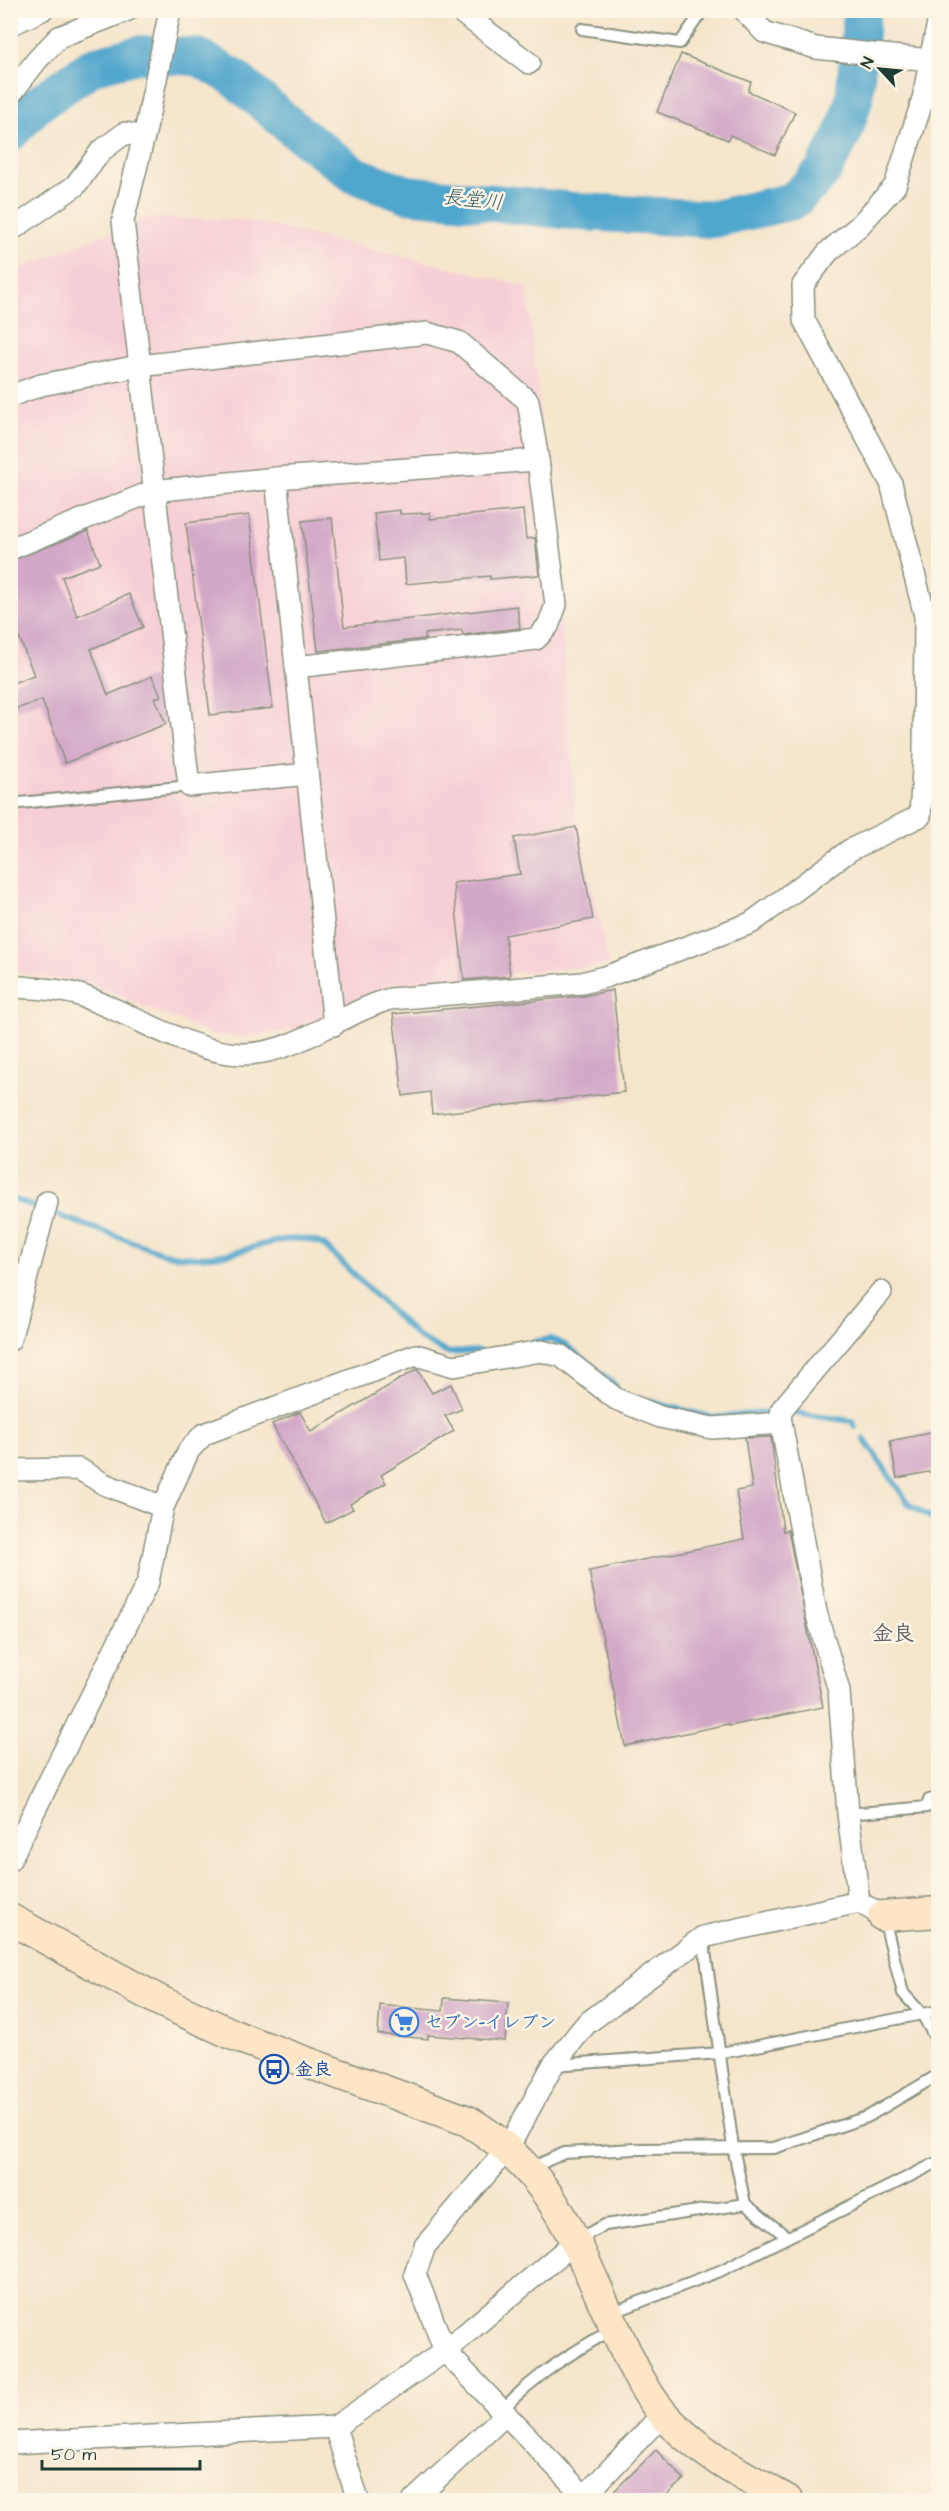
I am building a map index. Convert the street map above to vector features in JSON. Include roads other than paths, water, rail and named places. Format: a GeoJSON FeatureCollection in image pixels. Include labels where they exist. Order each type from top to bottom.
{"type":"FeatureCollection","features":[{"type":"Feature","properties":{"kind":"street"},"geometry":{"type":"LineString","coordinates":[[10,25],[42,10]]}},
{"type":"Feature","properties":{"kind":"street"},"geometry":{"type":"LineString","coordinates":[[10,95],[37,60],[59,37],[128,10]]}},
{"type":"Feature","properties":{"kind":"street"},"geometry":{"type":"LineString","coordinates":[[458,10],[529,63]]}},
{"type":"Feature","properties":{"kind":"street"},"geometry":{"type":"LineString","coordinates":[[744,10],[764,32],[816,48],[930,60]]}},
{"type":"Feature","properties":{"kind":"street"},"geometry":{"type":"LineString","coordinates":[[170,12],[145,132],[123,221],[189,786],[307,774]]}},
{"type":"Feature","properties":{"kind":"street"},"geometry":{"type":"LineString","coordinates":[[10,986],[77,994],[211,1049],[246,1054],[286,1046],[333,1025],[364,1006],[390,999],[582,982],[608,976],[751,923],[850,850],[920,816],[924,755],[925,616],[891,483],[804,320],[803,285],[828,252],[859,226],[894,186],[923,99],[939,22]]}},
{"type":"Feature","properties":{"kind":"street"},"geometry":{"type":"LineString","coordinates":[[10,231],[75,186],[101,151],[125,133],[145,132]]}},
{"type":"Feature","properties":{"kind":"street"},"geometry":{"type":"LineString","coordinates":[[10,396],[41,385],[139,366],[427,333],[459,342],[528,401],[538,460],[556,605],[548,626],[536,639],[296,667]]}},
{"type":"Feature","properties":{"kind":"street"},"geometry":{"type":"LineString","coordinates":[[10,549],[153,491],[276,478],[538,460]]}},
{"type":"Feature","properties":{"kind":"street"},"geometry":{"type":"LineString","coordinates":[[276,478],[333,1025]]}},
{"type":"Feature","properties":{"kind":"street"},"geometry":{"type":"LineString","coordinates":[[10,1340],[47,1202]]}},
{"type":"Feature","properties":{"kind":"street"},"geometry":{"type":"LineString","coordinates":[[10,1860],[147,1582],[163,1507],[189,1449],[204,1434],[416,1355],[454,1366],[541,1352],[561,1356],[616,1399],[660,1417],[712,1428],[781,1416],[881,1292]]}},
{"type":"Feature","properties":{"kind":"street"},"geometry":{"type":"LineString","coordinates":[[781,1416],[816,1612],[839,1691],[848,1814],[871,1909]]}},
{"type":"Feature","properties":{"kind":"street"},"geometry":{"type":"LineString","coordinates":[[10,1470],[78,1469],[104,1484],[163,1507]]}},
{"type":"Feature","properties":{"kind":"street"},"geometry":{"type":"LineString","coordinates":[[663,2414],[582,2498],[446,2351],[415,2274],[425,2246],[508,2148],[554,2065],[586,2024],[703,1937],[871,1909],[939,1911]]}},
{"type":"Feature","properties":{"kind":"street"},"geometry":{"type":"LineString","coordinates":[[10,1919],[160,2001],[243,2039],[468,2121],[508,2148],[551,2195],[576,2241],[641,2382],[663,2414],[679,2430],[771,2497]]}},
{"type":"Feature","properties":{"kind":"street"},"geometry":{"type":"LineString","coordinates":[[10,2443],[335,2427],[446,2351],[576,2241]]}},
{"type":"Feature","properties":{"kind":"street"},"geometry":{"type":"LineString","coordinates":[[414,2500],[504,2412]]}},
{"type":"Feature","properties":{"kind":"street"},"geometry":{"type":"LineString","coordinates":[[335,2427],[358,2500]]}},
{"type":"Feature","properties":{"kind":"lane"},"geometry":{"type":"LineString","coordinates":[[582,29],[680,43],[704,10]]}},
{"type":"Feature","properties":{"kind":"lane"},"geometry":{"type":"LineString","coordinates":[[10,804],[189,786]]}},
{"type":"Feature","properties":{"kind":"lane"},"geometry":{"type":"LineString","coordinates":[[848,1814],[927,1807],[929,1800],[939,1798]]}},
{"type":"Feature","properties":{"kind":"lane"},"geometry":{"type":"LineString","coordinates":[[871,1909],[903,1993],[922,2014],[939,2043]]}},
{"type":"Feature","properties":{"kind":"lane"},"geometry":{"type":"LineString","coordinates":[[703,1937],[733,2147],[745,2204],[787,2237]]}},
{"type":"Feature","properties":{"kind":"lane"},"geometry":{"type":"LineString","coordinates":[[554,2065],[721,2053],[939,2012]]}},
{"type":"Feature","properties":{"kind":"lane"},"geometry":{"type":"LineString","coordinates":[[529,2169],[564,2153],[733,2147],[774,2148],[867,2117],[939,2075]]}},
{"type":"Feature","properties":{"kind":"lane"},"geometry":{"type":"LineString","coordinates":[[504,2412],[523,2389],[611,2321],[720,2271],[939,2162]]}},
{"type":"Feature","properties":{"kind":"lane"},"geometry":{"type":"LineString","coordinates":[[576,2241],[604,2225],[745,2204]]}},
{"type":"Feature","properties":{"kind":"waterway","name":"長堂川"},"geometry":{"type":"LineString","coordinates":[[10,133],[34,107],[93,66],[140,54],[198,57],[233,77],[295,130],[355,175],[407,194],[583,212],[714,219],[793,201],[822,173],[844,132],[854,99],[862,10]]}},
{"type":"Feature","properties":{"kind":"waterway"},"geometry":{"type":"LineString","coordinates":[[10,1198],[166,1254],[212,1256],[288,1239],[312,1241],[324,1245],[418,1337],[447,1353],[479,1351]]}},
{"type":"Feature","properties":{"kind":"waterway"},"geometry":{"type":"LineString","coordinates":[[533,1342],[551,1339],[567,1346],[615,1385]]}},
{"type":"Feature","properties":{"kind":"waterway"},"geometry":{"type":"LineString","coordinates":[[640,1399],[713,1418],[776,1411]]}},
{"type":"Feature","properties":{"kind":"waterway"},"geometry":{"type":"LineString","coordinates":[[787,1412],[852,1421],[855,1427]]}},
{"type":"Feature","properties":{"kind":"waterway"},"geometry":{"type":"LineString","coordinates":[[864,1439],[909,1504],[938,1522]]}},
{"type":"Feature","properties":{"kind":"place","name":"セブン-イレブン"},"geometry":{"type":"Point","coordinates":[404,2022]}},
{"type":"Feature","properties":{"kind":"place","name":"金良"},"geometry":{"type":"Point","coordinates":[274,2069]}},
{"type":"Feature","properties":{"kind":"district","name":"金良"},"geometry":{"type":"Point","coordinates":[893,1633]}}]}
